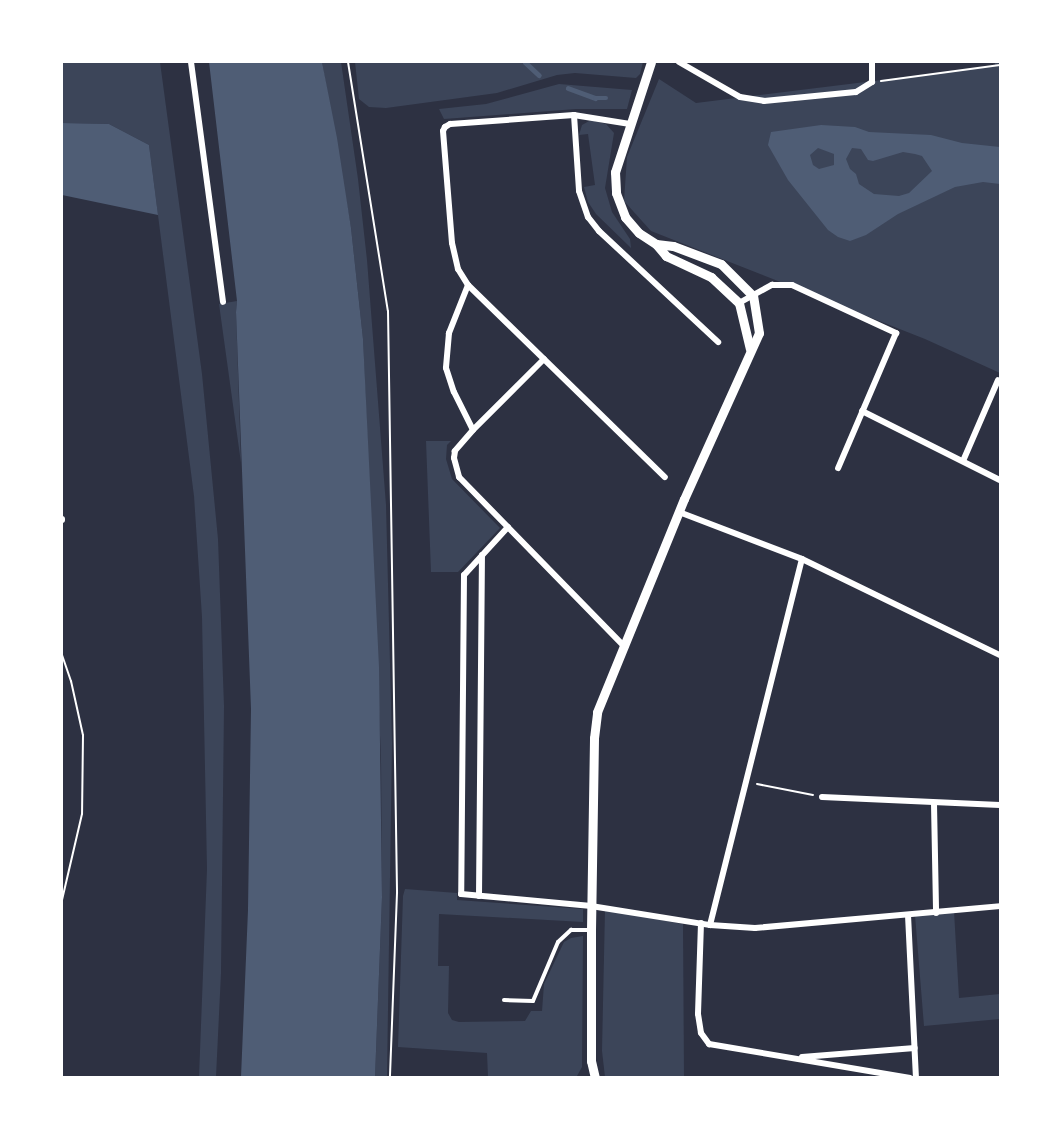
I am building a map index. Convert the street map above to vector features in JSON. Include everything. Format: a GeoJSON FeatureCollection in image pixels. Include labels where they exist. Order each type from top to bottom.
{"type":"FeatureCollection","features":[{"type":"Feature","properties":{"kind":"street"},"geometry":{"type":"LineString","coordinates":[[192,62],[223,302]]}},
{"type":"Feature","properties":{"kind":"street"},"geometry":{"type":"LineString","coordinates":[[651,62],[615,172],[616,193],[625,217],[639,233],[656,244],[666,256],[711,277],[739,303],[750,349]]}},
{"type":"Feature","properties":{"kind":"street"},"geometry":{"type":"LineString","coordinates":[[679,62],[740,97],[764,101],[856,92],[872,82],[872,62]]}},
{"type":"Feature","properties":{"kind":"street"},"geometry":{"type":"LineString","coordinates":[[630,124],[574,114],[450,124],[445,127],[443,131],[452,243],[458,269],[468,285],[665,477]]}},
{"type":"Feature","properties":{"kind":"street"},"geometry":{"type":"LineString","coordinates":[[574,114],[579,190],[588,217],[599,231],[718,342]]}},
{"type":"Feature","properties":{"kind":"street"},"geometry":{"type":"LineString","coordinates":[[595,1077],[591,1061],[591,906],[594,738],[597,712],[679,513],[759,333],[753,296],[721,264],[673,246],[656,244]]}},
{"type":"Feature","properties":{"kind":"street"},"geometry":{"type":"LineString","coordinates":[[468,285],[449,333],[446,368],[454,392],[473,430]]}},
{"type":"Feature","properties":{"kind":"street"},"geometry":{"type":"LineString","coordinates":[[739,303],[772,285],[792,285],[896,333],[838,468]]}},
{"type":"Feature","properties":{"kind":"street"},"geometry":{"type":"LineString","coordinates":[[544,359],[455,451],[454,458],[459,477],[625,648]]}},
{"type":"Feature","properties":{"kind":"street"},"geometry":{"type":"LineString","coordinates":[[963,461],[998,380]]}},
{"type":"Feature","properties":{"kind":"street"},"geometry":{"type":"LineString","coordinates":[[862,411],[1000,480]]}},
{"type":"Feature","properties":{"kind":"street"},"geometry":{"type":"LineString","coordinates":[[679,513],[802,559],[1000,655]]}},
{"type":"Feature","properties":{"kind":"street"},"geometry":{"type":"LineString","coordinates":[[508,527],[464,575],[461,894],[591,906],[710,925],[755,928],[1000,906]]}},
{"type":"Feature","properties":{"kind":"street"},"geometry":{"type":"LineString","coordinates":[[479,896],[482,555]]}},
{"type":"Feature","properties":{"kind":"street"},"geometry":{"type":"LineString","coordinates":[[710,925],[802,559]]}},
{"type":"Feature","properties":{"kind":"street"},"geometry":{"type":"LineString","coordinates":[[822,796],[1000,806]]}},
{"type":"Feature","properties":{"kind":"street"},"geometry":{"type":"LineString","coordinates":[[934,804],[936,913]]}},
{"type":"Feature","properties":{"kind":"street"},"geometry":{"type":"LineString","coordinates":[[908,915],[916,1077]]}},
{"type":"Feature","properties":{"kind":"street"},"geometry":{"type":"LineString","coordinates":[[701,923],[698,1014],[701,1033],[709,1044],[910,1077]]}},
{"type":"Feature","properties":{"kind":"street"},"geometry":{"type":"LineString","coordinates":[[792,1058],[915,1048]]}},
{"type":"Feature","properties":{"kind":"lane"},"geometry":{"type":"LineString","coordinates":[[504,999],[533,1001],[558,942],[571,930],[591,930]]}},
{"type":"Feature","properties":{"kind":"path"},"geometry":{"type":"LineString","coordinates":[[348,62],[388,311],[397,893],[390,1077]]}},
{"type":"Feature","properties":{"kind":"path"},"geometry":{"type":"LineString","coordinates":[[990,62],[991,67]]}},
{"type":"Feature","properties":{"kind":"path"},"geometry":{"type":"LineString","coordinates":[[872,82],[1000,65]]}},
{"type":"Feature","properties":{"kind":"path"},"geometry":{"type":"LineString","coordinates":[[62,656],[71,681],[83,735],[82,814],[62,900]]}},
{"type":"Feature","properties":{"kind":"path"},"geometry":{"type":"LineString","coordinates":[[745,782],[822,796]]}},
{"type":"Feature","properties":{"kind":"shaded area"},"geometry":{"type":"Polygon","coordinates":[[[62,62],[160,62],[202,374],[218,539],[224,706],[221,973],[216,1077],[199,1077],[207,869],[202,617],[194,496],[149,145],[109,124],[62,123],[62,62]]]}},
{"type":"Feature","properties":{"kind":"shaded area"},"geometry":{"type":"Polygon","coordinates":[[[209,62],[322,62],[337,138],[351,228],[363,339],[379,667],[382,897],[375,1077],[241,1077],[248,910],[251,709],[237,301],[209,62]]]}},
{"type":"Feature","properties":{"kind":"shaded area"},"geometry":{"type":"Polygon","coordinates":[[[322,62],[341,62],[358,179],[367,260],[386,505],[392,743],[387,1077],[375,1077],[382,897],[381,758],[363,339],[351,228],[322,62]]]}},
{"type":"Feature","properties":{"kind":"shaded area"},"geometry":{"type":"Polygon","coordinates":[[[355,62],[643,62],[640,74],[636,78],[575,73],[557,75],[497,93],[386,108],[369,107],[359,99],[355,62]]]}},
{"type":"Feature","properties":{"kind":"shaded area"},"geometry":{"type":"Polygon","coordinates":[[[995,62],[1000,62],[1000,373],[925,339],[651,231],[624,201],[627,157],[659,79],[696,103],[995,66],[995,62]]]}},
{"type":"Feature","properties":{"kind":"shaded area"},"geometry":{"type":"Polygon","coordinates":[[[559,84],[632,90],[627,109],[576,109],[444,119],[439,109],[486,104],[559,84]]]}},
{"type":"Feature","properties":{"kind":"shaded area"},"geometry":{"type":"Polygon","coordinates":[[[591,120],[606,124],[614,133],[605,188],[612,212],[630,239],[631,248],[596,214],[588,202],[584,187],[595,185],[588,134],[579,135],[582,125],[591,120]]]}},
{"type":"Feature","properties":{"kind":"shaded area"},"geometry":{"type":"Polygon","coordinates":[[[62,123],[109,124],[149,145],[158,215],[62,195],[62,123]]]}},
{"type":"Feature","properties":{"kind":"shaded area"},"geometry":{"type":"Polygon","coordinates":[[[821,125],[855,127],[869,132],[931,135],[962,143],[1000,147],[1000,184],[983,182],[955,187],[898,214],[866,235],[850,241],[828,230],[788,180],[768,145],[771,132],[821,125]],[[818,148],[810,155],[813,165],[819,169],[834,165],[834,154],[818,148]],[[852,148],[846,159],[850,169],[856,174],[859,184],[874,194],[899,196],[909,193],[932,171],[922,156],[903,152],[873,161],[868,160],[861,149],[852,148]]]}},
{"type":"Feature","properties":{"kind":"shaded area"},"geometry":{"type":"Polygon","coordinates":[[[237,301],[236,312],[241,463],[219,304],[237,301]]]}},
{"type":"Feature","properties":{"kind":"shaded area"},"geometry":{"type":"Polygon","coordinates":[[[426,441],[451,441],[447,445],[446,459],[452,479],[500,528],[458,572],[431,572],[426,441]]]}},
{"type":"Feature","properties":{"kind":"shaded area"},"geometry":{"type":"Polygon","coordinates":[[[405,889],[457,893],[457,900],[583,909],[583,922],[439,914],[438,966],[449,966],[448,1013],[452,1020],[459,1022],[525,1021],[531,1011],[542,1011],[544,984],[564,942],[583,936],[582,1067],[577,1076],[488,1077],[487,1053],[398,1047],[405,889]]]}},
{"type":"Feature","properties":{"kind":"shaded area"},"geometry":{"type":"Polygon","coordinates":[[[605,910],[683,924],[684,1077],[605,1077],[602,1051],[605,910]]]}},
{"type":"Feature","properties":{"kind":"shaded area"},"geometry":{"type":"Polygon","coordinates":[[[954,911],[959,998],[1000,994],[1000,1019],[924,1026],[915,915],[954,911]]]}},
{"type":"Feature","properties":{"kind":"waterway"},"geometry":{"type":"LineString","coordinates":[[525,62],[539,75]]}},
{"type":"Feature","properties":{"kind":"waterway"},"geometry":{"type":"LineString","coordinates":[[568,88],[595,98],[606,98]]}}]}
